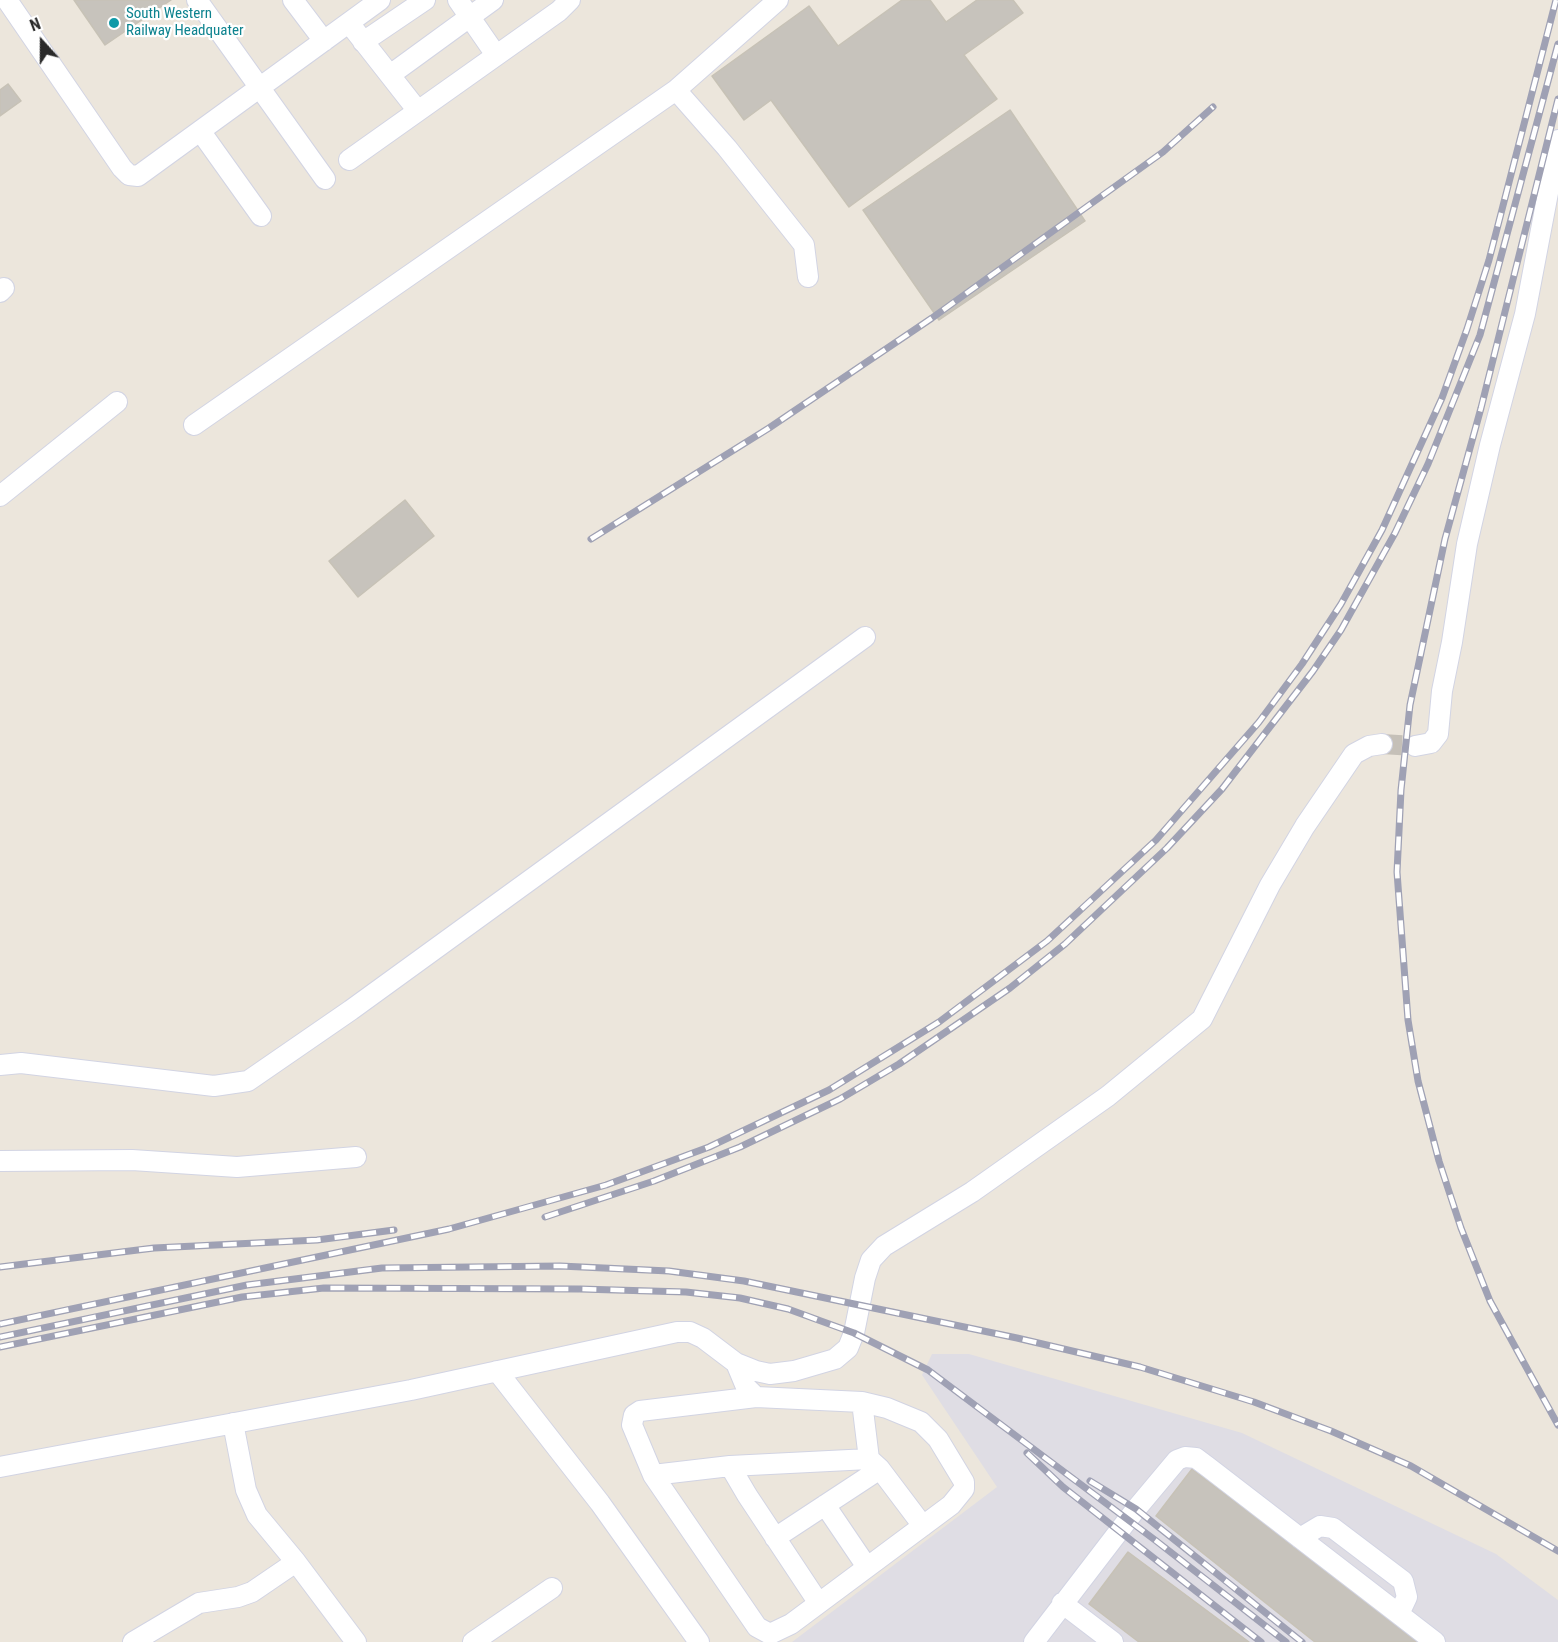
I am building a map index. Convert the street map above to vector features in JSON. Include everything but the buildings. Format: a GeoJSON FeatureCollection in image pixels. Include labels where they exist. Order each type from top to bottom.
{"type":"FeatureCollection","features":[{"type":"Feature","properties":{"kind":"street"},"geometry":{"type":"LineString","coordinates":[[7,0],[129,175],[138,176],[148,171],[380,0]]}},
{"type":"Feature","properties":{"kind":"street"},"geometry":{"type":"LineString","coordinates":[[197,0],[325,179]]}},
{"type":"Feature","properties":{"kind":"street"},"geometry":{"type":"LineString","coordinates":[[293,0],[324,41]]}},
{"type":"Feature","properties":{"kind":"street"},"geometry":{"type":"LineString","coordinates":[[363,42],[424,0]]}},
{"type":"Feature","properties":{"kind":"street"},"geometry":{"type":"LineString","coordinates":[[458,0],[496,55]]}},
{"type":"Feature","properties":{"kind":"street"},"geometry":{"type":"LineString","coordinates":[[390,75],[493,0]]}},
{"type":"Feature","properties":{"kind":"street"},"geometry":{"type":"LineString","coordinates":[[349,160],[559,11],[570,0]]}},
{"type":"Feature","properties":{"kind":"street"},"geometry":{"type":"LineString","coordinates":[[194,424],[676,90],[778,0]]}},
{"type":"Feature","properties":{"kind":"street"},"geometry":{"type":"LineString","coordinates":[[349,22],[417,111]]}},
{"type":"Feature","properties":{"kind":"street"},"geometry":{"type":"LineString","coordinates":[[676,90],[727,148],[804,245],[808,277]]}},
{"type":"Feature","properties":{"kind":"street"},"geometry":{"type":"LineString","coordinates":[[201,132],[261,216]]}},
{"type":"Feature","properties":{"kind":"street"},"geometry":{"type":"LineString","coordinates":[[1415,746],[1431,743],[1438,734],[1442,691],[1467,544],[1525,314],[1558,140]]}},
{"type":"Feature","properties":{"kind":"street"},"geometry":{"type":"LineString","coordinates":[[0,496],[117,402]]}},
{"type":"Feature","properties":{"kind":"street"},"geometry":{"type":"LineString","coordinates":[[0,1065],[21,1063],[214,1086],[248,1081],[351,1010],[866,637]]}},
{"type":"Feature","properties":{"kind":"street"},"geometry":{"type":"LineString","coordinates":[[0,1467],[497,1371],[677,1332],[690,1332],[703,1338],[736,1363],[756,1371],[782,1372],[820,1364],[844,1353],[854,1333],[865,1278],[872,1260],[884,1246],[972,1192],[1108,1096],[1202,1019],[1270,885],[1305,826],[1354,754],[1369,746],[1382,744]]}},
{"type":"Feature","properties":{"kind":"street"},"geometry":{"type":"LineString","coordinates":[[0,1161],[132,1160],[237,1167],[356,1158]]}},
{"type":"Feature","properties":{"kind":"street"},"geometry":{"type":"LineString","coordinates":[[736,1363],[746,1387],[756,1397]]}},
{"type":"Feature","properties":{"kind":"street"},"geometry":{"type":"LineString","coordinates":[[497,1371],[600,1503],[699,1642]]}},
{"type":"Feature","properties":{"kind":"street"},"geometry":{"type":"LineString","coordinates":[[756,1397],[862,1402],[887,1408],[921,1422],[938,1439],[960,1473],[964,1489],[960,1497],[923,1526],[780,1630],[770,1634],[757,1628],[653,1475],[634,1434],[634,1415],[654,1408],[756,1397]]}},
{"type":"Feature","properties":{"kind":"street"},"geometry":{"type":"LineString","coordinates":[[862,1402],[875,1464],[923,1526]]}},
{"type":"Feature","properties":{"kind":"street"},"geometry":{"type":"LineString","coordinates":[[233,1423],[246,1490],[257,1515],[297,1562],[356,1642]]}},
{"type":"Feature","properties":{"kind":"street"},"geometry":{"type":"LineString","coordinates":[[1034,1642],[1062,1602],[1170,1468],[1185,1457],[1196,1458],[1435,1642]]}},
{"type":"Feature","properties":{"kind":"street"},"geometry":{"type":"LineString","coordinates":[[653,1475],[730,1466],[875,1464]]}},
{"type":"Feature","properties":{"kind":"street"},"geometry":{"type":"LineString","coordinates":[[775,1538],[825,1505],[875,1464]]}},
{"type":"Feature","properties":{"kind":"street"},"geometry":{"type":"LineString","coordinates":[[730,1466],[818,1602]]}},
{"type":"Feature","properties":{"kind":"street"},"geometry":{"type":"LineString","coordinates":[[825,1505],[867,1567]]}},
{"type":"Feature","properties":{"kind":"street"},"geometry":{"type":"LineString","coordinates":[[1300,1538],[1320,1526],[1333,1528],[1403,1581],[1407,1597],[1399,1614]]}},
{"type":"Feature","properties":{"kind":"street"},"geometry":{"type":"LineString","coordinates":[[133,1642],[199,1604],[252,1592],[297,1562]]}},
{"type":"Feature","properties":{"kind":"street"},"geometry":{"type":"LineString","coordinates":[[473,1642],[552,1588]]}},
{"type":"Feature","properties":{"kind":"street"},"geometry":{"type":"LineString","coordinates":[[1062,1602],[1113,1642]]}},
{"type":"Feature","properties":{"kind":"shaded area"},"geometry":{"type":"Polygon","coordinates":[[[932,1354],[969,1354],[1242,1433],[1496,1554],[1558,1600],[1558,1642],[792,1642],[997,1487],[922,1375],[932,1354]]]}},
{"type":"Feature","properties":{"kind":"tunnel"},"geometry":{"type":"LineString","coordinates":[[1382,744],[1415,746]]}},
{"type":"Feature","properties":{"kind":"railway"},"geometry":{"type":"LineString","coordinates":[[0,1324],[449,1229],[606,1185],[709,1147],[829,1090],[939,1022],[1047,941],[1156,840],[1259,722],[1302,664],[1341,604],[1382,530],[1442,398],[1467,329],[1489,260],[1556,0]]}},
{"type":"Feature","properties":{"kind":"railway"},"geometry":{"type":"LineString","coordinates":[[545,1217],[654,1181],[740,1147],[840,1099],[899,1064],[1010,988],[1065,944],[1167,848],[1222,789],[1313,671],[1341,630],[1395,533],[1428,464],[1480,335],[1558,44]]}},
{"type":"Feature","properties":{"kind":"railway"},"geometry":{"type":"LineString","coordinates":[[1558,99],[1481,408],[1445,539],[1410,705],[1401,790],[1397,872],[1408,1020],[1418,1081],[1439,1161],[1461,1228],[1490,1301],[1558,1425]]}},
{"type":"Feature","properties":{"kind":"railway"},"geometry":{"type":"LineString","coordinates":[[591,539],[769,428],[932,318],[1163,152],[1213,107]]}},
{"type":"Feature","properties":{"kind":"railway"},"geometry":{"type":"LineString","coordinates":[[0,1267],[154,1248],[317,1240],[394,1230]]}},
{"type":"Feature","properties":{"kind":"railway"},"geometry":{"type":"LineString","coordinates":[[0,1337],[247,1285],[382,1268],[560,1266],[669,1271],[744,1281],[1017,1338],[1140,1367],[1254,1402],[1331,1431],[1411,1466],[1558,1551]]}},
{"type":"Feature","properties":{"kind":"railway"},"geometry":{"type":"LineString","coordinates":[[0,1347],[242,1297],[324,1288],[580,1289],[686,1292],[740,1298],[788,1309],[854,1333],[928,1370],[1155,1540],[1286,1642]]}},
{"type":"Feature","properties":{"kind":"railway"},"geometry":{"type":"LineString","coordinates":[[1027,1453],[1063,1487],[1261,1642]]}},
{"type":"Feature","properties":{"kind":"railway"},"geometry":{"type":"LineString","coordinates":[[1090,1481],[1136,1509],[1302,1642]]}},
{"type":"Feature","properties":{"kind":"place","name":"South Western Railway Headquater"},"geometry":{"type":"Point","coordinates":[114,23]}}]}
